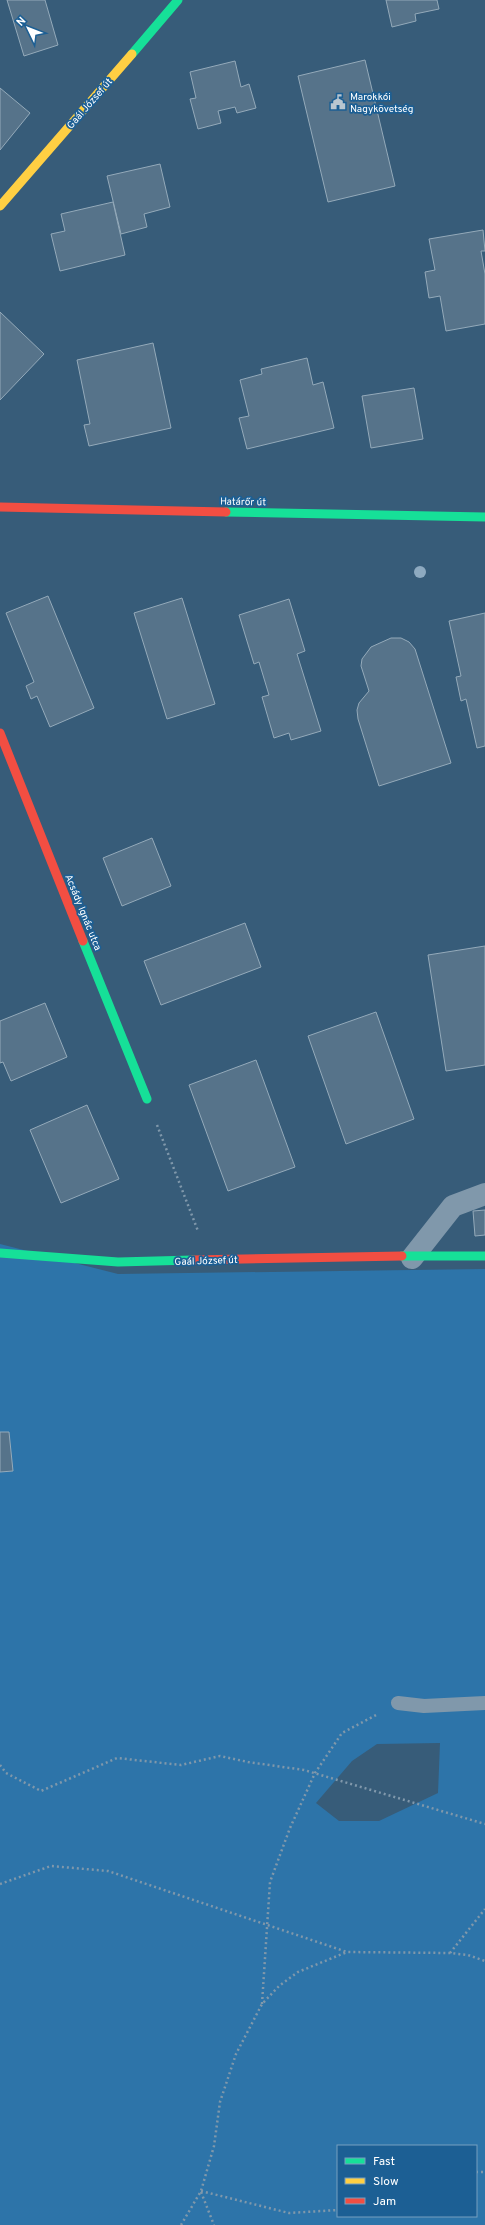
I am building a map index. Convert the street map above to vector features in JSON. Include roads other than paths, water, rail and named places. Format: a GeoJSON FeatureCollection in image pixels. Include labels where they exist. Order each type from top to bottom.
{"type":"FeatureCollection","features":[{"type":"Feature","properties":{"kind":"street","name":"Gaál József út"},"geometry":{"type":"LineString","coordinates":[[0,206],[178,0]]}},
{"type":"Feature","properties":{"kind":"street","name":"Határőr út"},"geometry":{"type":"LineString","coordinates":[[0,507],[485,517]]}},
{"type":"Feature","properties":{"kind":"street","name":"Acsády Ignác utca"},"geometry":{"type":"LineString","coordinates":[[0,734],[147,1099]]}},
{"type":"Feature","properties":{"kind":"street"},"geometry":{"type":"LineString","coordinates":[[412,1258],[453,1206],[485,1194]]}},
{"type":"Feature","properties":{"kind":"street","name":"Gaál József út"},"geometry":{"type":"LineString","coordinates":[[0,1253],[118,1262],[294,1257],[412,1258],[485,1256]]}},
{"type":"Feature","properties":{"kind":"lane"},"geometry":{"type":"LineString","coordinates":[[398,1703],[424,1706],[485,1703]]}},
{"type":"Feature","properties":{"kind":"place","name":"Marokkói Nagykövetség"},"geometry":{"type":"Point","coordinates":[338,102]}}]}
